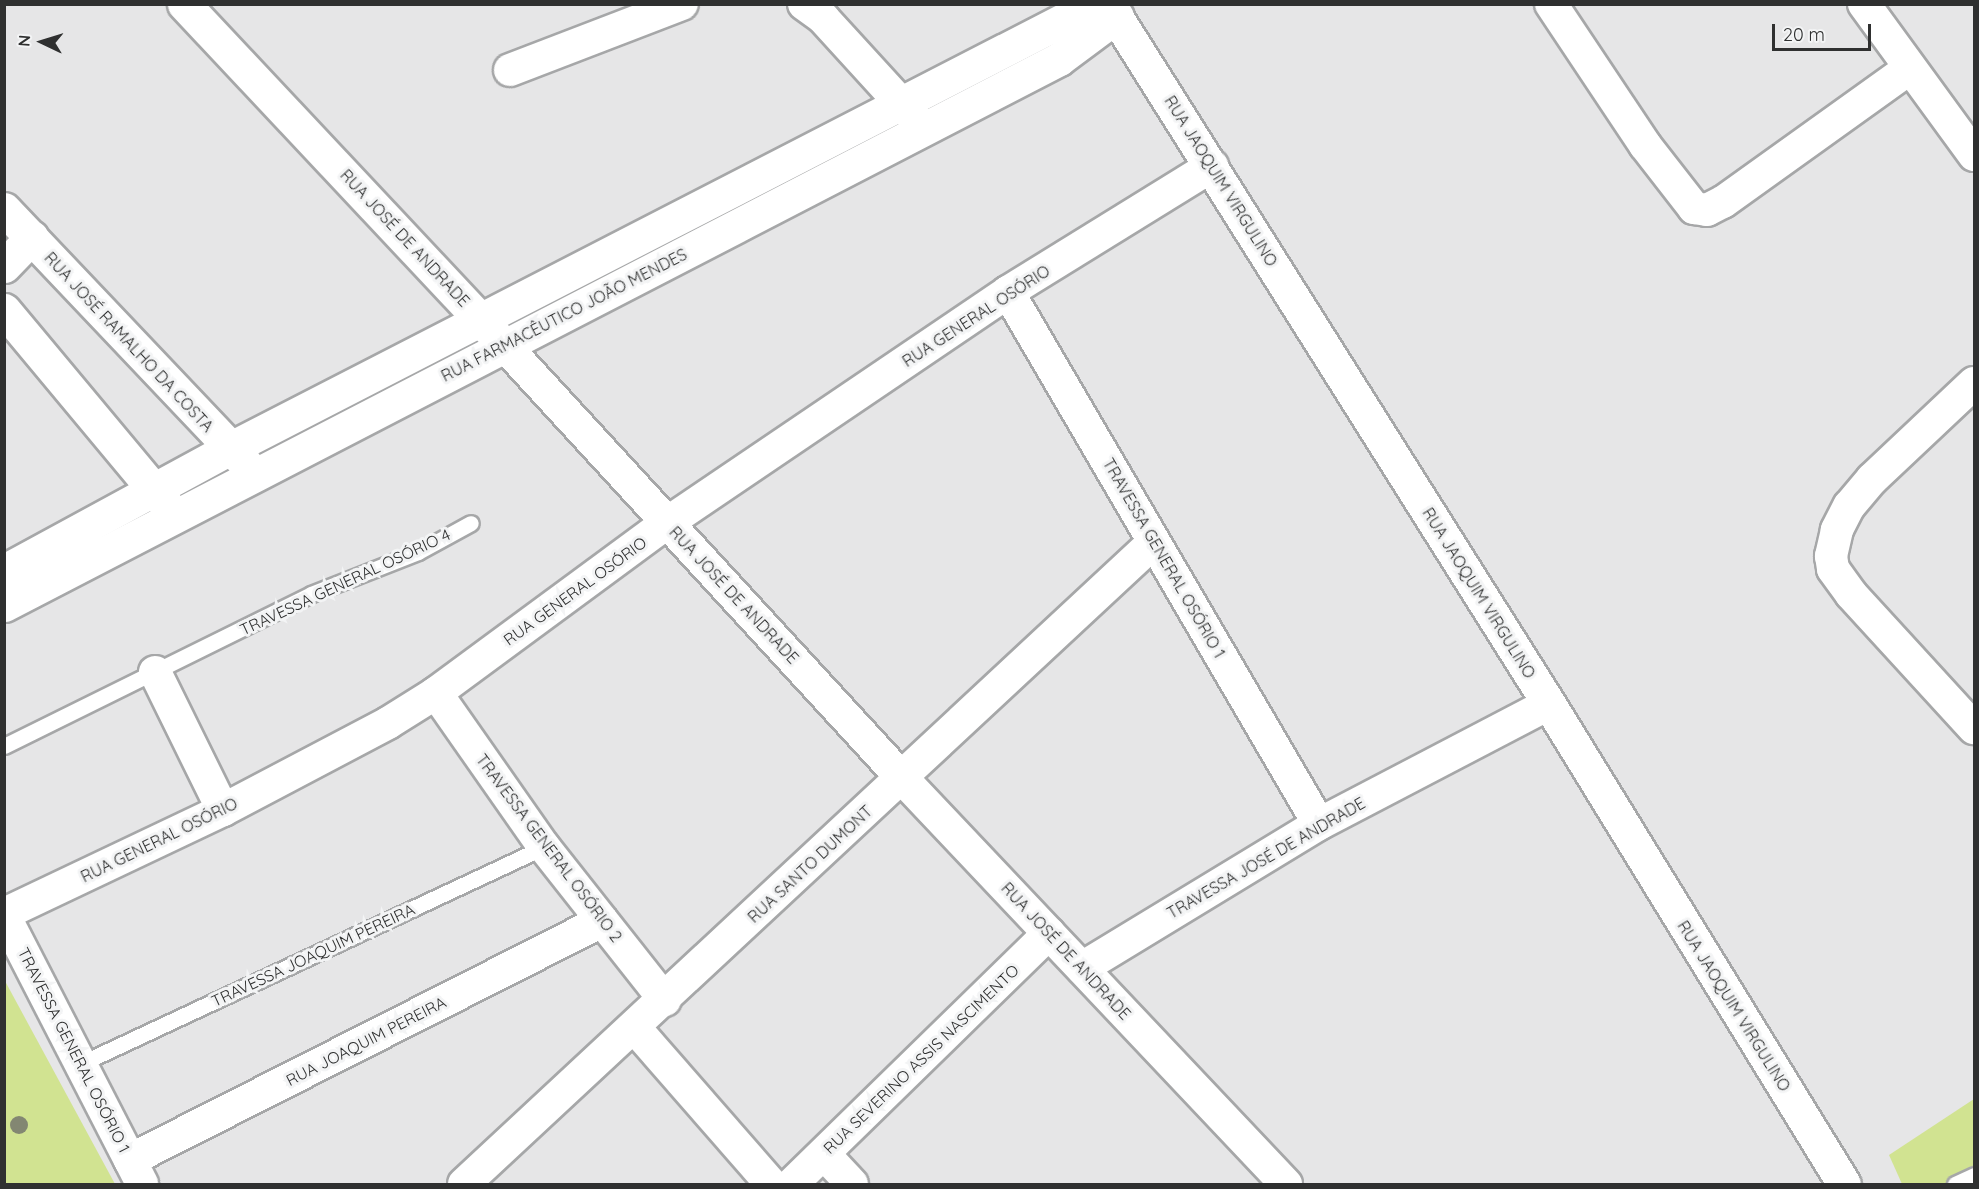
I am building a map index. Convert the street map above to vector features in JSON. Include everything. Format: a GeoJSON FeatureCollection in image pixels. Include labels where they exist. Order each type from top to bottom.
{"type":"FeatureCollection","features":[{"type":"Feature","properties":{"kind":"street","name":"RUA JOSÉ DE ANDRADE"},"geometry":{"type":"LineString","coordinates":[[184,4],[483,320],[902,778],[1286,1185]]}},
{"type":"Feature","properties":{"kind":"street"},"geometry":{"type":"LineString","coordinates":[[510,70],[682,4]]}},
{"type":"Feature","properties":{"kind":"street"},"geometry":{"type":"LineString","coordinates":[[804,4],[823,18],[924,129]]}},
{"type":"Feature","properties":{"kind":"street"},"geometry":{"type":"LineString","coordinates":[[1551,4],[1645,145],[1694,207],[1707,210],[1723,202],[1910,68]]}},
{"type":"Feature","properties":{"kind":"street"},"geometry":{"type":"LineString","coordinates":[[1864,4],[1974,155]]}},
{"type":"Feature","properties":{"kind":"street","name":"RUA FARMACÊUTICO JOÃO MENDES"},"geometry":{"type":"LineString","coordinates":[[4,605],[166,503],[229,449],[903,104],[1112,7]]}},
{"type":"Feature","properties":{"kind":"street","name":"RUA FARMACÊUTICO JOÃO MENDES"},"geometry":{"type":"LineString","coordinates":[[4,571],[166,503],[256,472],[505,346],[1059,59],[1112,7]]}},
{"type":"Feature","properties":{"kind":"street","name":"RUA JAOQUIM VIRGULINO"},"geometry":{"type":"LineString","coordinates":[[1112,7],[1549,704],[1844,1185]]}},
{"type":"Feature","properties":{"kind":"street","name":"RUA GENERAL OSÓRIO"},"geometry":{"type":"LineString","coordinates":[[4,915],[223,810],[436,693],[667,523],[1008,292],[1212,166]]}},
{"type":"Feature","properties":{"kind":"street","name":"RUA JOSÉ RAMALHO DA COSTA"},"geometry":{"type":"LineString","coordinates":[[4,209],[229,449],[256,472]]}},
{"type":"Feature","properties":{"kind":"street"},"geometry":{"type":"LineString","coordinates":[[4,266],[32,237]]}},
{"type":"Feature","properties":{"kind":"street","name":"TRAVESSA GENERAL OSÓRIO 1"},"geometry":{"type":"LineString","coordinates":[[1008,292],[1319,824]]}},
{"type":"Feature","properties":{"kind":"street"},"geometry":{"type":"LineString","coordinates":[[4,310],[166,503]]}},
{"type":"Feature","properties":{"kind":"street"},"geometry":{"type":"LineString","coordinates":[[1974,382],[1872,478],[1850,506],[1837,530],[1831,556],[1833,569],[1851,594],[1974,728]]}},
{"type":"Feature","properties":{"kind":"street","name":"RUA SANTO DUMONT"},"geometry":{"type":"LineString","coordinates":[[464,1185],[1154,542]]}},
{"type":"Feature","properties":{"kind":"street"},"geometry":{"type":"LineString","coordinates":[[155,672],[223,810]]}},
{"type":"Feature","properties":{"kind":"street","name":"TRAVESSA GENERAL OSÓRIO 2"},"geometry":{"type":"LineString","coordinates":[[436,693],[544,847],[665,1000]]}},
{"type":"Feature","properties":{"kind":"street","name":"TRAVESSA JOSÉ DE ANDRADE"},"geometry":{"type":"LineString","coordinates":[[1082,968],[1319,824],[1549,704]]}},
{"type":"Feature","properties":{"kind":"street","name":"TRAVESSA GENERAL OSÓRIO 1"},"geometry":{"type":"LineString","coordinates":[[4,915],[136,1172]]}},
{"type":"Feature","properties":{"kind":"street","name":"RUA JOAQUIM PEREIRA"},"geometry":{"type":"LineString","coordinates":[[136,1172],[602,921]]}},
{"type":"Feature","properties":{"kind":"street","name":"RUA SEVERINO ASSIS NASCIMENTO"},"geometry":{"type":"LineString","coordinates":[[792,1185],[1049,933]]}},
{"type":"Feature","properties":{"kind":"street"},"geometry":{"type":"LineString","coordinates":[[635,1028],[771,1185]]}},
{"type":"Feature","properties":{"kind":"street"},"geometry":{"type":"LineString","coordinates":[[824,1154],[852,1185]]}},
{"type":"Feature","properties":{"kind":"lane","name":"TRAVESSA GENERAL OSÓRIO 4"},"geometry":{"type":"LineString","coordinates":[[4,746],[311,594],[418,552],[471,523]]}},
{"type":"Feature","properties":{"kind":"lane","name":"TRAVESSA JOAQUIM PEREIRA"},"geometry":{"type":"LineString","coordinates":[[82,1064],[544,847]]}},
{"type":"Feature","properties":{"kind":"lane"},"geometry":{"type":"LineString","coordinates":[[1955,1185],[1974,1175]]}},
{"type":"Feature","properties":{"kind":"green space"},"geometry":{"type":"Polygon","coordinates":[[[5,981],[115,1184],[5,1184],[5,981]]]}},
{"type":"Feature","properties":{"kind":"green space"},"geometry":{"type":"Polygon","coordinates":[[[1974,1099],[1974,1184],[1902,1184],[1889,1155],[1974,1099]]]}}]}
